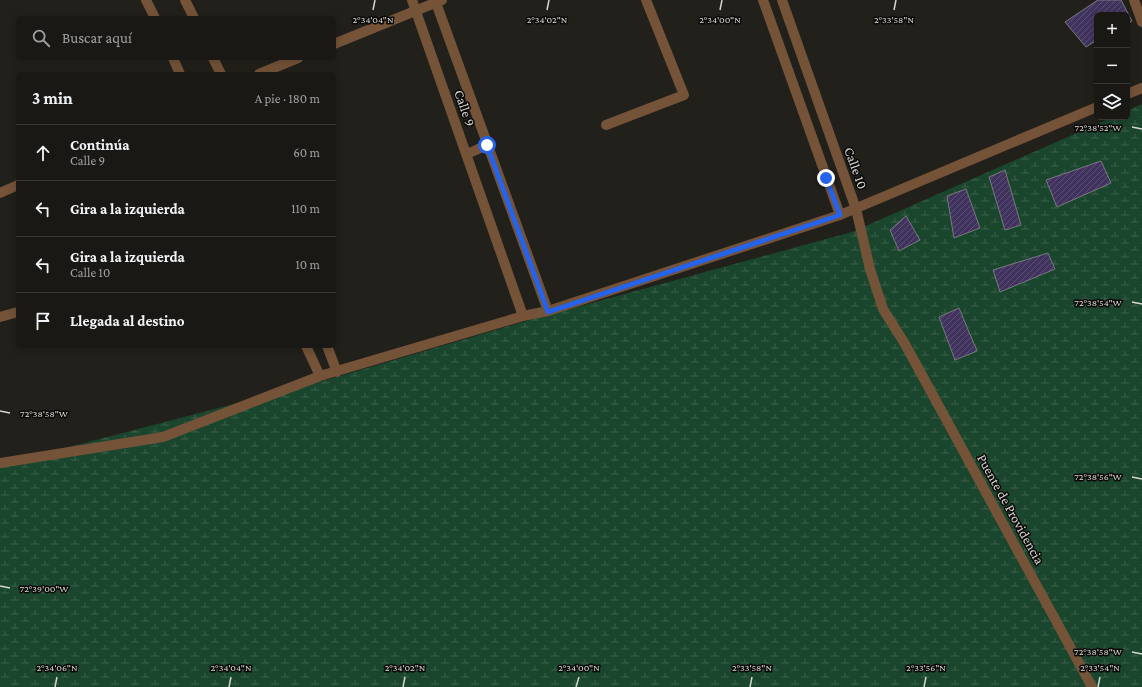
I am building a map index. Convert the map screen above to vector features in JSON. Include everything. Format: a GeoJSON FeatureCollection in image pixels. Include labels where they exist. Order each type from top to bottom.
{"type":"FeatureCollection","features":[{"type":"Feature","properties":{"kind":"street"},"geometry":{"type":"LineString","coordinates":[[146,0],[154,16]]}},
{"type":"Feature","properties":{"kind":"street"},"geometry":{"type":"LineString","coordinates":[[185,0],[193,16]]}},
{"type":"Feature","properties":{"kind":"street","name":"Calle 9"},"geometry":{"type":"LineString","coordinates":[[412,0],[523,316]]}},
{"type":"Feature","properties":{"kind":"street"},"geometry":{"type":"LineString","coordinates":[[606,126],[684,95],[646,0]]}},
{"type":"Feature","properties":{"kind":"street"},"geometry":{"type":"LineString","coordinates":[[763,0],[840,215]]}},
{"type":"Feature","properties":{"kind":"street","name":"Calle 10"},"geometry":{"type":"LineString","coordinates":[[782,0],[856,208],[870,269],[883,309],[905,344]]}},
{"type":"Feature","properties":{"kind":"street"},"geometry":{"type":"LineString","coordinates":[[1134,0],[1142,22]]}},
{"type":"Feature","properties":{"kind":"street"},"geometry":{"type":"LineString","coordinates":[[336,43],[438,1]]}},
{"type":"Feature","properties":{"kind":"street","name":"Calle 9"},"geometry":{"type":"LineString","coordinates":[[438,1],[487,145],[548,312]]}},
{"type":"Feature","properties":{"kind":"street"},"geometry":{"type":"LineString","coordinates":[[771,22],[787,16]]}},
{"type":"Feature","properties":{"kind":"street"},"geometry":{"type":"LineString","coordinates":[[174,60],[179,72]]}},
{"type":"Feature","properties":{"kind":"street"},"geometry":{"type":"LineString","coordinates":[[214,60],[220,72]]}},
{"type":"Feature","properties":{"kind":"street"},"geometry":{"type":"LineString","coordinates":[[264,72],[293,60]]}},
{"type":"Feature","properties":{"kind":"street"},"geometry":{"type":"LineString","coordinates":[[1130,93],[1142,88]]}},
{"type":"Feature","properties":{"kind":"street"},"geometry":{"type":"LineString","coordinates":[[0,463],[163,437],[320,376],[523,316],[548,312],[840,215],[1094,108]]}},
{"type":"Feature","properties":{"kind":"street"},"geometry":{"type":"LineString","coordinates":[[466,154],[487,145]]}},
{"type":"Feature","properties":{"kind":"street"},"geometry":{"type":"LineString","coordinates":[[0,193],[16,186]]}},
{"type":"Feature","properties":{"kind":"street"},"geometry":{"type":"LineString","coordinates":[[0,317],[16,313]]}},
{"type":"Feature","properties":{"kind":"street","name":"Puente de Providencia"},"geometry":{"type":"LineString","coordinates":[[905,344],[1092,687]]}},
{"type":"Feature","properties":{"kind":"street"},"geometry":{"type":"LineString","coordinates":[[307,348],[320,376]]}},
{"type":"Feature","properties":{"kind":"street"},"geometry":{"type":"LineString","coordinates":[[328,348],[337,372]]}},
{"type":"Feature","properties":{"kind":"green space"},"geometry":{"type":"Polygon","coordinates":[[[1142,104],[1142,687],[0,687],[0,465],[330,379],[540,317],[852,232],[1106,120],[1130,120],[1130,110],[1142,104]]]}},
{"type":"Feature","properties":{"kind":"building"},"geometry":{"type":"Polygon","coordinates":[[[1098,0],[1121,0],[1127,12],[1094,12],[1094,42],[1086,47],[1065,22],[1098,0]]]}},
{"type":"Feature","properties":{"kind":"building"},"geometry":{"type":"Polygon","coordinates":[[[1101,161],[1111,183],[1057,207],[1046,180],[1101,161]]]}},
{"type":"Feature","properties":{"kind":"building"},"geometry":{"type":"Polygon","coordinates":[[[1005,170],[1021,225],[1005,230],[989,177],[1005,170]]]}},
{"type":"Feature","properties":{"kind":"building"},"geometry":{"type":"Polygon","coordinates":[[[966,189],[980,228],[954,238],[947,196],[966,189]]]}},
{"type":"Feature","properties":{"kind":"building"},"geometry":{"type":"Polygon","coordinates":[[[906,216],[920,240],[899,251],[890,230],[906,216]]]}},
{"type":"Feature","properties":{"kind":"building"},"geometry":{"type":"Polygon","coordinates":[[[1048,253],[1055,269],[1000,292],[993,270],[1048,253]]]}},
{"type":"Feature","properties":{"kind":"building"},"geometry":{"type":"Polygon","coordinates":[[[959,308],[977,351],[955,360],[939,317],[959,308]]]}},
{"type":"Feature","properties":{"kind":"route"},"geometry":{"type":"LineString","coordinates":[[487,145],[548,312],[840,215],[826,178]]}}]}
